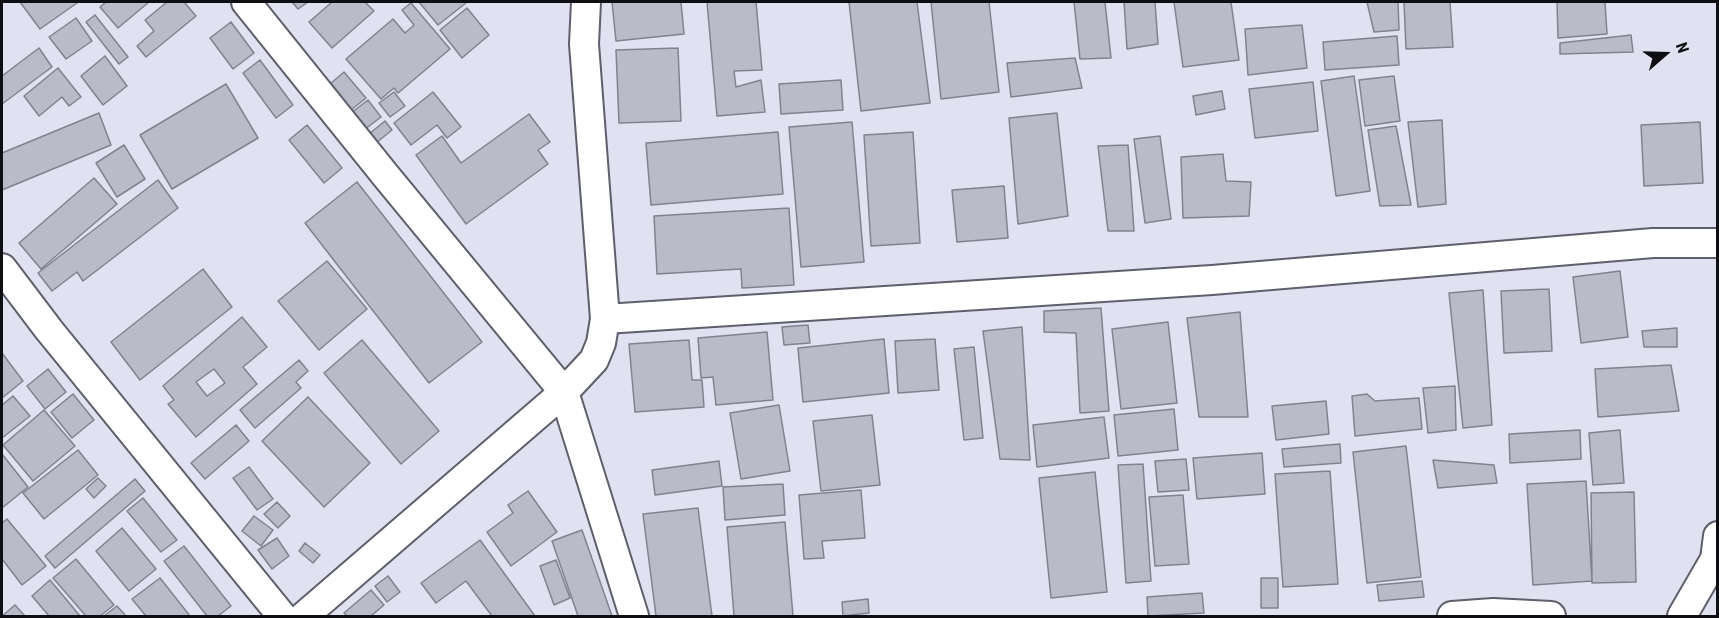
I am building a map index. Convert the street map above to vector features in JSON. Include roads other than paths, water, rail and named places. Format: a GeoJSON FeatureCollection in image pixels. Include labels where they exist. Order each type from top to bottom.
{"type":"FeatureCollection","features":[{"type":"Feature","properties":{"kind":"street"},"geometry":{"type":"LineString","coordinates":[[246,2],[564,392],[634,616]]}},
{"type":"Feature","properties":{"kind":"street"},"geometry":{"type":"LineString","coordinates":[[304,616],[564,392],[594,360],[601,342],[604,319],[584,44],[586,2]]}},
{"type":"Feature","properties":{"kind":"street"},"geometry":{"type":"LineString","coordinates":[[604,319],[1212,280],[1653,243],[1718,243]]}},
{"type":"Feature","properties":{"kind":"street"},"geometry":{"type":"LineString","coordinates":[[2,268],[49,330],[282,616]]}},
{"type":"Feature","properties":{"kind":"street"},"geometry":{"type":"LineString","coordinates":[[1682,616],[1717,552]]}},
{"type":"Feature","properties":{"kind":"street"},"geometry":{"type":"LineString","coordinates":[[1452,616],[1493,613],[1551,616]]}}]}
